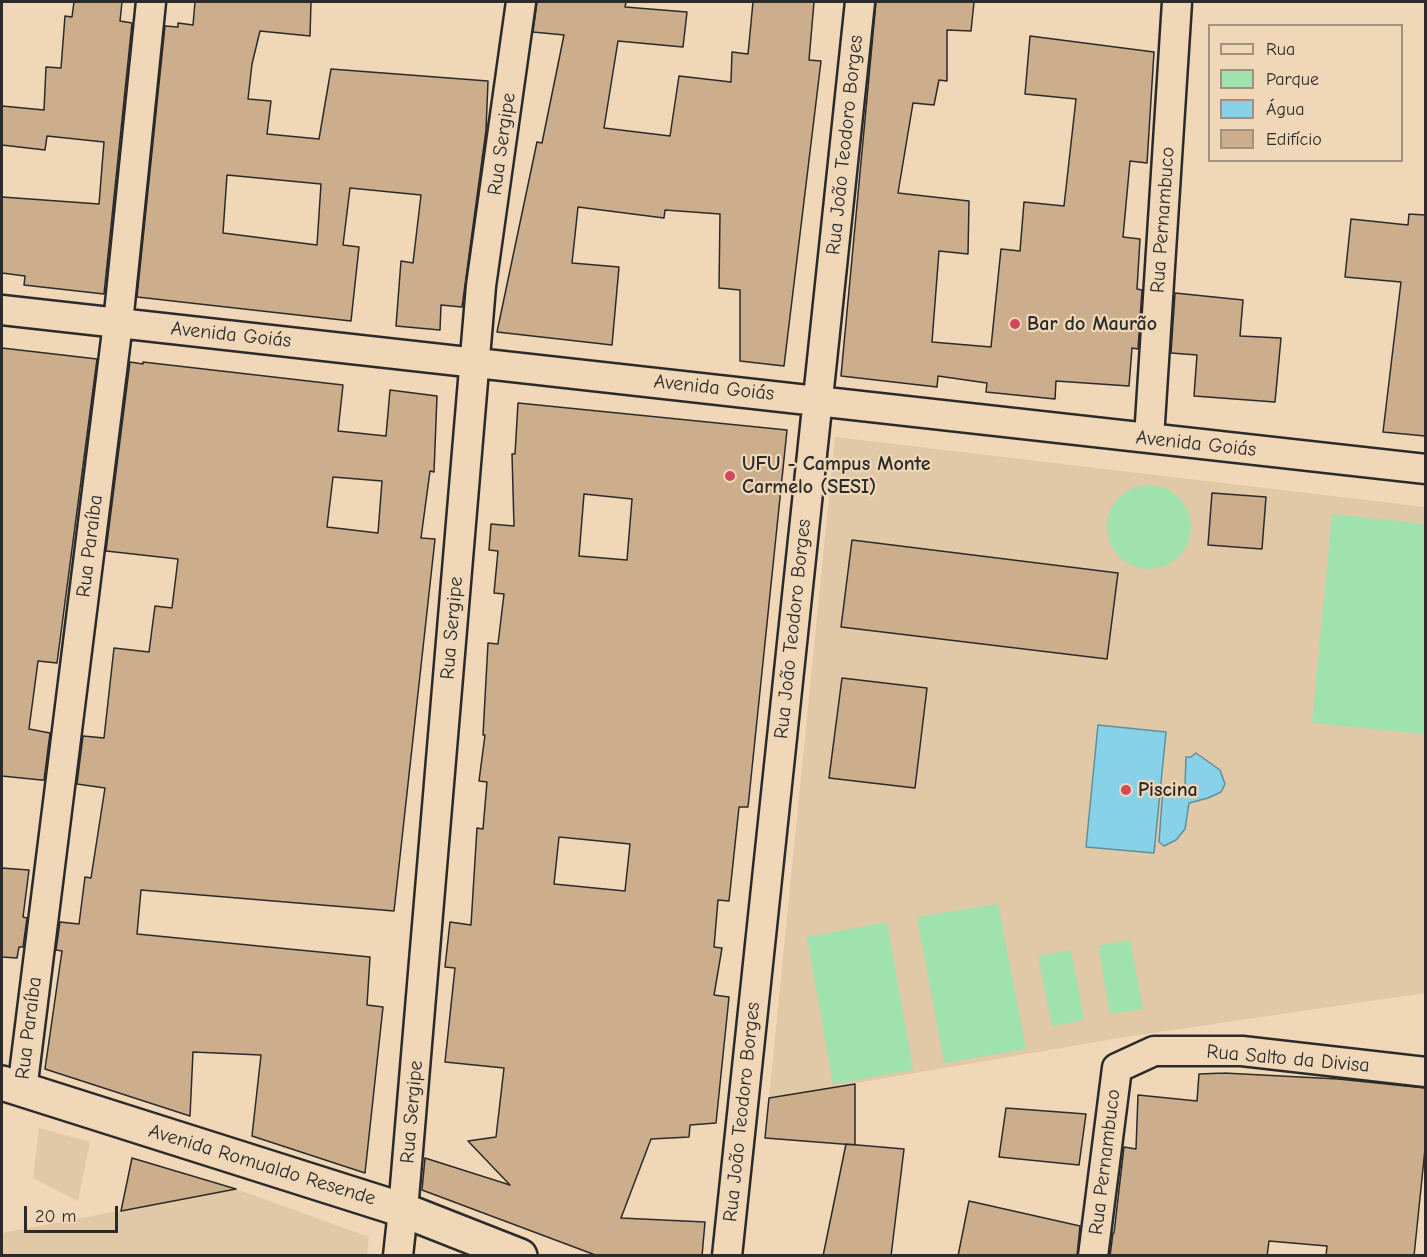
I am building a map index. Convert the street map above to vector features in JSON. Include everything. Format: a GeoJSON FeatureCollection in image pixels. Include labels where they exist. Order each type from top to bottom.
{"type":"FeatureCollection","features":[{"type":"Feature","properties":{"kind":"street","name":"Rua Paraíba"},"geometry":{"type":"LineString","coordinates":[[12,1086],[118,323],[151,2]]}},
{"type":"Feature","properties":{"kind":"street","name":"Rua Sergipe"},"geometry":{"type":"LineString","coordinates":[[398,1256],[481,286],[521,2]]}},
{"type":"Feature","properties":{"kind":"street","name":"Rua João Teodoro Borges"},"geometry":{"type":"LineString","coordinates":[[727,1256],[860,2]]}},
{"type":"Feature","properties":{"kind":"street","name":"Rua Pernambuco"},"geometry":{"type":"LineString","coordinates":[[1149,438],[1177,2]]}},
{"type":"Feature","properties":{"kind":"street","name":"Avenida Goiás"},"geometry":{"type":"LineString","coordinates":[[2,310],[1425,469]]}},
{"type":"Feature","properties":{"kind":"street","name":"Rua Salto da Divisa"},"geometry":{"type":"LineString","coordinates":[[1117,1068],[1154,1051],[1242,1051],[1425,1072]]}},
{"type":"Feature","properties":{"kind":"street","name":"Rua Pernambuco"},"geometry":{"type":"LineString","coordinates":[[1093,1256],[1117,1068]]}},
{"type":"Feature","properties":{"kind":"street","name":"Avenida Romualdo Resende"},"geometry":{"type":"LineString","coordinates":[[12,1086],[403,1210],[520,1256]]}},
{"type":"Feature","properties":{"kind":"shaded area"},"geometry":{"type":"Polygon","coordinates":[[[835,437],[1425,507],[1425,993],[1125,1037],[769,1098],[835,437]]]}},
{"type":"Feature","properties":{"kind":"shaded area"},"geometry":{"type":"Polygon","coordinates":[[[39,1128],[90,1142],[78,1201],[33,1178],[39,1128]]]}},
{"type":"Feature","properties":{"kind":"shaded area"},"geometry":{"type":"Polygon","coordinates":[[[236,1189],[369,1237],[367,1255],[2,1256],[2,1233],[236,1189]]]}},
{"type":"Feature","properties":{"kind":"green space"},"geometry":{"type":"Polygon","coordinates":[[[1141,485],[1157,485],[1173,492],[1184,503],[1191,519],[1188,543],[1179,557],[1157,569],[1141,569],[1125,562],[1114,551],[1107,535],[1107,519],[1114,503],[1125,492],[1141,485]]]}},
{"type":"Feature","properties":{"kind":"green space"},"geometry":{"type":"Polygon","coordinates":[[[1332,514],[1425,524],[1425,734],[1312,723],[1332,514]]]}},
{"type":"Feature","properties":{"kind":"green space"},"geometry":{"type":"Polygon","coordinates":[[[998,904],[1026,1049],[944,1063],[917,917],[998,904]]]}},
{"type":"Feature","properties":{"kind":"green space"},"geometry":{"type":"Polygon","coordinates":[[[887,922],[913,1070],[833,1084],[807,937],[887,922]]]}},
{"type":"Feature","properties":{"kind":"green space"},"geometry":{"type":"Polygon","coordinates":[[[1130,940],[1143,1009],[1110,1014],[1098,946],[1130,940]]]}},
{"type":"Feature","properties":{"kind":"green space"},"geometry":{"type":"Polygon","coordinates":[[[1071,950],[1084,1020],[1052,1026],[1038,956],[1071,950]]]}},
{"type":"Feature","properties":{"kind":"water","name":"Piscina"},"geometry":{"type":"Polygon","coordinates":[[[1098,725],[1166,732],[1154,853],[1086,847],[1098,725]]]}},
{"type":"Feature","properties":{"kind":"water"},"geometry":{"type":"Polygon","coordinates":[[[1196,753],[1220,770],[1225,784],[1221,792],[1189,803],[1185,829],[1176,840],[1164,846],[1159,842],[1163,788],[1169,793],[1183,792],[1186,757],[1191,757],[1196,753]]]}},
{"type":"Feature","properties":{"kind":"building"},"geometry":{"type":"Polygon","coordinates":[[[74,2],[122,2],[120,21],[132,23],[104,294],[24,285],[25,276],[2,273],[2,197],[99,204],[104,142],[47,136],[45,150],[2,145],[2,106],[44,110],[46,67],[61,68],[65,16],[72,17],[74,2]]]}},
{"type":"Feature","properties":{"kind":"building"},"geometry":{"type":"Polygon","coordinates":[[[195,2],[311,2],[310,36],[260,31],[252,64],[248,99],[271,101],[267,134],[319,139],[331,69],[488,81],[486,130],[462,307],[441,305],[440,330],[396,326],[401,261],[413,263],[421,195],[350,188],[343,245],[359,247],[351,321],[137,297],[165,26],[178,27],[178,23],[193,25],[195,2]],[[227,175],[223,233],[317,245],[321,184],[227,175]]]}},
{"type":"Feature","properties":{"kind":"building"},"geometry":{"type":"Polygon","coordinates":[[[537,2],[626,2],[625,7],[687,12],[683,47],[618,41],[604,128],[670,136],[679,76],[731,82],[732,52],[748,54],[753,2],[814,2],[809,60],[821,61],[784,366],[740,361],[740,290],[719,288],[720,214],[665,210],[664,218],[578,207],[572,263],[619,267],[612,345],[497,332],[537,142],[542,143],[564,35],[533,32],[537,2]]]}},
{"type":"Feature","properties":{"kind":"building"},"geometry":{"type":"Polygon","coordinates":[[[876,2],[974,2],[971,31],[947,30],[947,81],[939,80],[934,105],[913,103],[898,193],[969,201],[968,254],[939,251],[932,342],[991,347],[1001,249],[1020,251],[1024,202],[1064,206],[1076,99],[1025,94],[1030,36],[1154,52],[1147,163],[1130,161],[1123,237],[1140,239],[1137,289],[1142,290],[1138,349],[1132,348],[1129,386],[1056,381],[1055,399],[986,392],[987,383],[938,376],[937,387],[841,376],[876,2]]]}},
{"type":"Feature","properties":{"kind":"building"},"geometry":{"type":"Polygon","coordinates":[[[1409,214],[1425,215],[1425,436],[1383,432],[1401,282],[1345,277],[1351,219],[1408,225],[1409,214]]]}},
{"type":"Feature","properties":{"kind":"building"},"geometry":{"type":"Polygon","coordinates":[[[1175,293],[1243,300],[1240,336],[1281,338],[1275,402],[1194,396],[1197,355],[1171,353],[1175,293]]]}},
{"type":"Feature","properties":{"kind":"building"},"geometry":{"type":"Polygon","coordinates":[[[2,348],[97,359],[57,663],[38,661],[29,729],[50,733],[44,780],[2,776],[2,348]]]}},
{"type":"Feature","properties":{"kind":"building"},"geometry":{"type":"Polygon","coordinates":[[[130,362],[343,385],[338,431],[386,436],[390,390],[437,396],[434,472],[430,471],[421,538],[435,539],[394,911],[141,890],[137,934],[370,957],[367,1005],[383,1007],[365,1173],[252,1136],[261,1055],[193,1052],[190,1116],[45,1069],[62,951],[56,950],[60,922],[79,924],[85,877],[91,878],[105,788],[77,784],[83,736],[104,738],[114,648],[149,652],[155,606],[172,608],[178,559],[106,551],[130,362]],[[333,477],[327,527],[378,533],[382,481],[333,477]]]}},
{"type":"Feature","properties":{"kind":"building"},"geometry":{"type":"Polygon","coordinates":[[[518,403],[787,430],[748,807],[739,807],[729,901],[718,900],[714,947],[722,948],[714,995],[729,997],[716,1123],[690,1125],[689,1137],[651,1139],[621,1218],[705,1222],[702,1256],[598,1256],[422,1190],[425,1158],[510,1185],[468,1141],[496,1137],[504,1068],[445,1062],[455,968],[445,967],[450,922],[471,925],[477,828],[483,829],[487,782],[479,781],[485,735],[483,735],[488,643],[498,644],[504,594],[494,593],[498,551],[489,550],[491,524],[514,526],[512,454],[515,454],[518,403]],[[584,494],[579,556],[627,560],[632,499],[584,494]],[[559,837],[554,884],[625,891],[630,844],[559,837]]]}},
{"type":"Feature","properties":{"kind":"building"},"geometry":{"type":"Polygon","coordinates":[[[1212,493],[1266,497],[1262,549],[1208,545],[1212,493]]]}},
{"type":"Feature","properties":{"kind":"building"},"geometry":{"type":"Polygon","coordinates":[[[852,540],[1118,573],[1107,659],[841,627],[852,540]]]}},
{"type":"Feature","properties":{"kind":"building"},"geometry":{"type":"Polygon","coordinates":[[[842,678],[927,688],[915,788],[829,778],[842,678]]]}},
{"type":"Feature","properties":{"kind":"building"},"geometry":{"type":"Polygon","coordinates":[[[2,868],[29,870],[23,917],[27,918],[23,947],[19,947],[17,958],[2,957],[2,868]]]}},
{"type":"Feature","properties":{"kind":"building"},"geometry":{"type":"Polygon","coordinates":[[[1224,1073],[1338,1079],[1425,1088],[1425,1149],[1414,1256],[1326,1256],[1327,1246],[1269,1241],[1267,1256],[1110,1256],[1124,1147],[1136,1149],[1138,1095],[1197,1101],[1199,1074],[1224,1073]]]}},
{"type":"Feature","properties":{"kind":"building"},"geometry":{"type":"Polygon","coordinates":[[[855,1084],[855,1145],[765,1138],[769,1098],[855,1084]]]}},
{"type":"Feature","properties":{"kind":"building"},"geometry":{"type":"Polygon","coordinates":[[[1006,1108],[1086,1114],[1079,1165],[999,1157],[1006,1108]]]}},
{"type":"Feature","properties":{"kind":"building"},"geometry":{"type":"Polygon","coordinates":[[[846,1144],[904,1149],[891,1256],[823,1256],[846,1144]]]}},
{"type":"Feature","properties":{"kind":"building"},"geometry":{"type":"Polygon","coordinates":[[[132,1158],[236,1189],[121,1211],[132,1158]]]}},
{"type":"Feature","properties":{"kind":"building"},"geometry":{"type":"Polygon","coordinates":[[[969,1201],[1080,1226],[1077,1256],[958,1256],[969,1201]]]}},
{"type":"Feature","properties":{"kind":"place","name":"Bar do Maurão"},"geometry":{"type":"Point","coordinates":[1015,324]}},
{"type":"Feature","properties":{"kind":"place","name":"UFU - Campus Monte Carmelo (SESI)"},"geometry":{"type":"Point","coordinates":[730,476]}},
{"type":"Feature","properties":{"kind":"place","name":"Piscina"},"geometry":{"type":"Point","coordinates":[1126,790]}}]}
